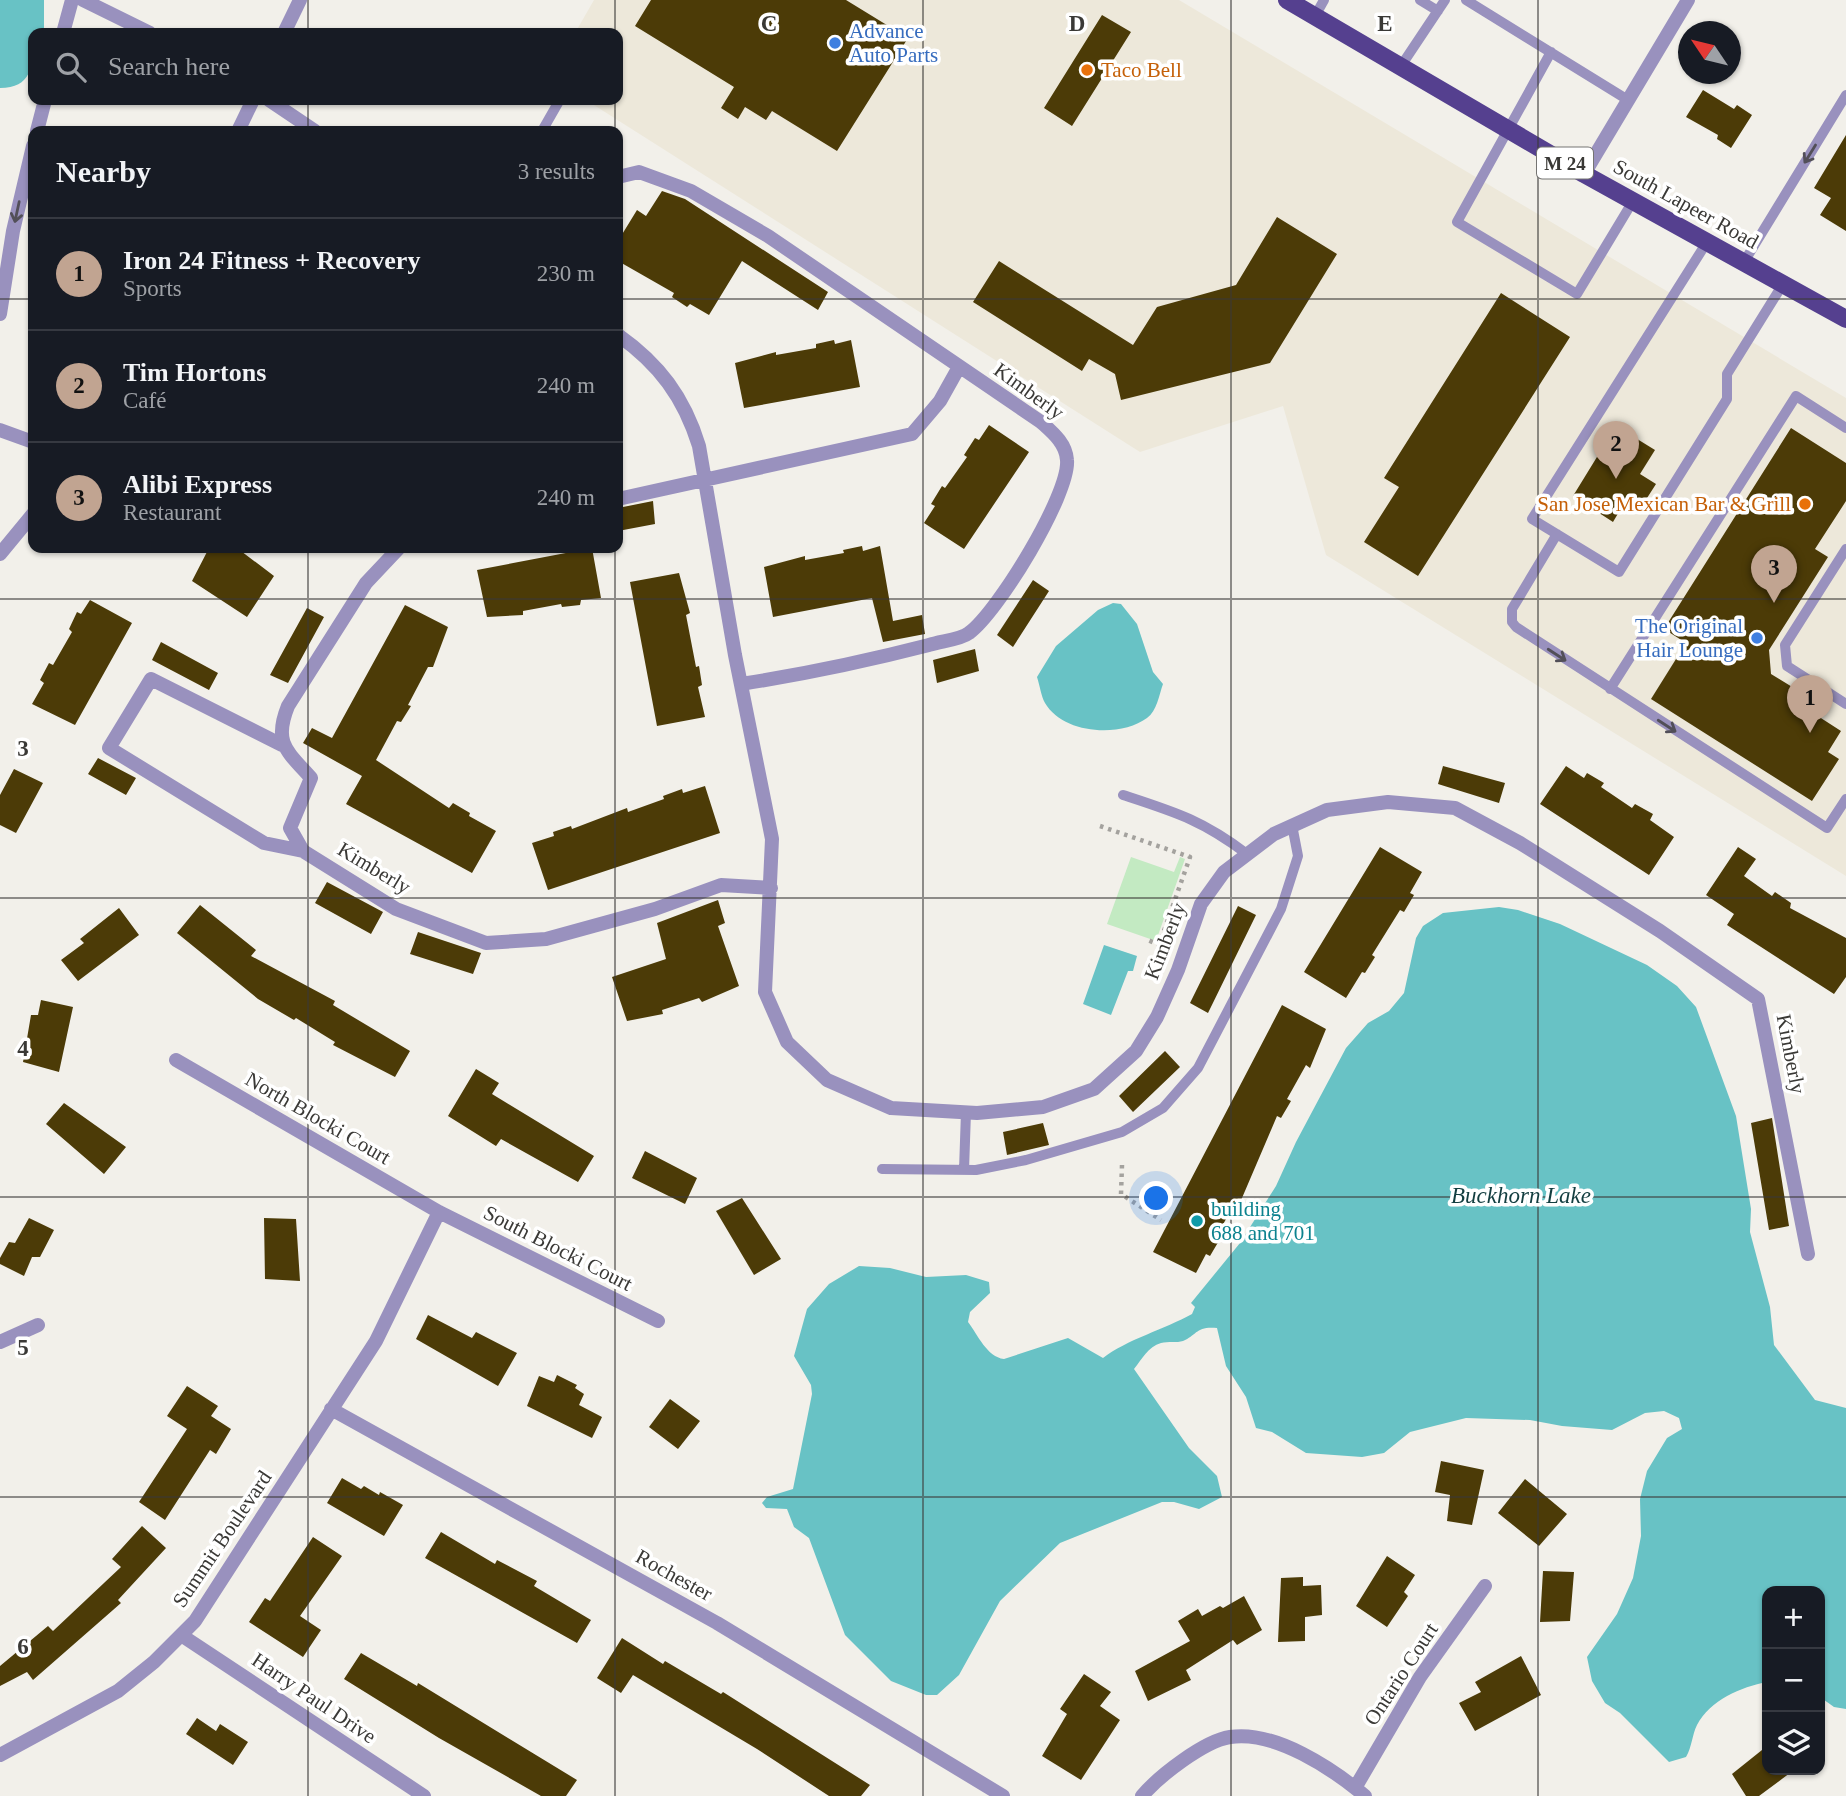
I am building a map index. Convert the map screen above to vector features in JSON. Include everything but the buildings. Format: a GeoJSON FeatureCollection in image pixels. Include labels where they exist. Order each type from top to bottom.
{"type":"FeatureCollection","features":[{"type":"Feature","properties":{"kind":"main road","name":"South Lapeer Road"},"geometry":{"type":"LineString","coordinates":[[1287,0],[1584,174],[1783,284],[1844,314]]}},
{"type":"Feature","properties":{"kind":"street"},"geometry":{"type":"LineString","coordinates":[[64,28],[72,0]]}},
{"type":"Feature","properties":{"kind":"street"},"geometry":{"type":"LineString","coordinates":[[83,0],[140,28]]}},
{"type":"Feature","properties":{"kind":"street"},"geometry":{"type":"LineString","coordinates":[[286,28],[300,0]]}},
{"type":"Feature","properties":{"kind":"street"},"geometry":{"type":"LineString","coordinates":[[1584,174],[1688,0]]}},
{"type":"Feature","properties":{"kind":"street"},"geometry":{"type":"LineString","coordinates":[[38,126],[44,105]]}},
{"type":"Feature","properties":{"kind":"street"},"geometry":{"type":"LineString","coordinates":[[240,126],[251,105]]}},
{"type":"Feature","properties":{"kind":"street"},"geometry":{"type":"LineString","coordinates":[[276,105],[308,126]]}},
{"type":"Feature","properties":{"kind":"street"},"geometry":{"type":"LineString","coordinates":[[0,314],[13,231],[28,167]]}},
{"type":"Feature","properties":{"kind":"street","name":"Kimberly"},"geometry":{"type":"LineString","coordinates":[[623,176],[639,172],[691,191],[768,236],[1041,422],[1060,440],[1068,458],[1065,483],[1039,534],[1004,592],[969,634],[812,673],[741,684]]}},
{"type":"Feature","properties":{"kind":"street","name":"Kimberly"},"geometry":{"type":"LineString","coordinates":[[623,339],[647,356],[674,388],[691,418],[772,839],[765,992],[787,1042],[827,1080],[891,1108],[966,1112],[1043,1107],[1094,1090],[1136,1051],[1157,1017],[1178,970],[1201,904],[1224,872],[1247,854],[1273,834],[1327,810],[1388,802],[1455,808],[1520,843],[1660,931],[1758,999],[1808,1254]]}},
{"type":"Feature","properties":{"kind":"street"},"geometry":{"type":"LineString","coordinates":[[623,498],[912,434],[940,401],[959,366]]}},
{"type":"Feature","properties":{"kind":"street"},"geometry":{"type":"LineString","coordinates":[[0,430],[28,440]]}},
{"type":"Feature","properties":{"kind":"street"},"geometry":{"type":"LineString","coordinates":[[0,554],[28,520]]}},
{"type":"Feature","properties":{"kind":"street"},"geometry":{"type":"LineString","coordinates":[[303,851],[264,843],[109,748],[151,679],[282,745],[281,723],[288,706],[366,583],[394,553]]}},
{"type":"Feature","properties":{"kind":"street","name":"Kimberly"},"geometry":{"type":"LineString","coordinates":[[282,745],[311,778],[290,828],[303,851],[397,909],[486,943],[546,939],[655,909],[721,885],[771,888]]}},
{"type":"Feature","properties":{"kind":"street","name":"North Blocki Court"},"geometry":{"type":"LineString","coordinates":[[176,1060],[439,1212]]}},
{"type":"Feature","properties":{"kind":"street"},"geometry":{"type":"LineString","coordinates":[[331,1409],[376,1340],[439,1212]]}},
{"type":"Feature","properties":{"kind":"street","name":"South Blocki Court"},"geometry":{"type":"LineString","coordinates":[[439,1212],[658,1321]]}},
{"type":"Feature","properties":{"kind":"street"},"geometry":{"type":"LineString","coordinates":[[0,1342],[38,1325]]}},
{"type":"Feature","properties":{"kind":"street","name":"Summit Boulevard"},"geometry":{"type":"LineString","coordinates":[[0,1755],[118,1691],[155,1662],[195,1621],[331,1409]]}},
{"type":"Feature","properties":{"kind":"street","name":"Rochester"},"geometry":{"type":"LineString","coordinates":[[331,1409],[717,1623],[1003,1796]]}},
{"type":"Feature","properties":{"kind":"street","name":"Ontario Court"},"geometry":{"type":"LineString","coordinates":[[1360,1792],[1420,1677],[1485,1586]]}},
{"type":"Feature","properties":{"kind":"street","name":"Harry Paul Drive"},"geometry":{"type":"LineString","coordinates":[[181,1635],[424,1796]]}},
{"type":"Feature","properties":{"kind":"street"},"geometry":{"type":"LineString","coordinates":[[1142,1796],[1188,1758],[1229,1737],[1258,1737],[1308,1755],[1360,1792]]}},
{"type":"Feature","properties":{"kind":"lane"},"geometry":{"type":"LineString","coordinates":[[1315,16],[1324,0]]}},
{"type":"Feature","properties":{"kind":"lane"},"geometry":{"type":"LineString","coordinates":[[1420,0],[1438,11]]}},
{"type":"Feature","properties":{"kind":"lane"},"geometry":{"type":"LineString","coordinates":[[1401,66],[1445,0]]}},
{"type":"Feature","properties":{"kind":"lane"},"geometry":{"type":"LineString","coordinates":[[1466,0],[1628,100]]}},
{"type":"Feature","properties":{"kind":"lane"},"geometry":{"type":"LineString","coordinates":[[1551,52],[1457,222],[1577,293],[1633,201]]}},
{"type":"Feature","properties":{"kind":"lane"},"geometry":{"type":"LineString","coordinates":[[1744,262],[1846,95]]}},
{"type":"Feature","properties":{"kind":"lane"},"geometry":{"type":"LineString","coordinates":[[545,126],[557,105]]}},
{"type":"Feature","properties":{"kind":"lane"},"geometry":{"type":"LineString","coordinates":[[1707,242],[1532,519],[1619,572],[1727,399],[1727,374],[1783,284]]}},
{"type":"Feature","properties":{"kind":"lane"},"geometry":{"type":"LineString","coordinates":[[1610,689],[1796,396],[1846,428]]}},
{"type":"Feature","properties":{"kind":"lane"},"geometry":{"type":"LineString","coordinates":[[1557,534],[1510,615],[1516,627],[1827,828],[1846,799]]}},
{"type":"Feature","properties":{"kind":"lane"},"geometry":{"type":"LineString","coordinates":[[1846,549],[1785,645],[1787,666],[1846,704]]}},
{"type":"Feature","properties":{"kind":"lane"},"geometry":{"type":"LineString","coordinates":[[1122,795],[1191,817],[1216,831],[1247,854]]}},
{"type":"Feature","properties":{"kind":"lane"},"geometry":{"type":"LineString","coordinates":[[882,1169],[964,1170],[1026,1160],[1122,1132],[1163,1108],[1185,1087],[1198,1069],[1281,909],[1298,856],[1292,825]]}},
{"type":"Feature","properties":{"kind":"lane"},"geometry":{"type":"LineString","coordinates":[[964,1170],[966,1112]]}},
{"type":"Feature","properties":{"kind":"path"},"geometry":{"type":"LineString","coordinates":[[1101,825],[1190,857],[1159,944],[1147,940]]}},
{"type":"Feature","properties":{"kind":"path"},"geometry":{"type":"LineString","coordinates":[[1122,1165],[1121,1194],[1161,1220]]}},
{"type":"Feature","properties":{"kind":"shaded area"},"geometry":{"type":"Polygon","coordinates":[[[594,0],[1179,0],[1846,398],[1846,876],[1326,555],[1283,406],[1140,452],[594,105],[623,105],[623,28],[578,28],[594,0]]]}},
{"type":"Feature","properties":{"kind":"green space"},"geometry":{"type":"Polygon","coordinates":[[[1131,857],[1174,872],[1180,857],[1185,859],[1156,941],[1107,924],[1131,857]]]}},
{"type":"Feature","properties":{"kind":"water"},"geometry":{"type":"Polygon","coordinates":[[[0,0],[44,0],[44,28],[28,28],[28,74],[20,83],[0,88],[0,0]]]}},
{"type":"Feature","properties":{"kind":"water"},"geometry":{"type":"Polygon","coordinates":[[[1113,603],[1121,604],[1137,624],[1153,672],[1163,684],[1153,711],[1136,724],[1108,730],[1078,727],[1053,713],[1045,703],[1037,677],[1056,646],[1098,610],[1113,603]]]}},
{"type":"Feature","properties":{"kind":"water","name":"Buckhorn Lake"},"geometry":{"type":"Polygon","coordinates":[[[1499,907],[1518,910],[1560,924],[1647,965],[1677,986],[1696,1007],[1736,1116],[1751,1209],[1750,1232],[1770,1307],[1774,1345],[1815,1400],[1846,1408],[1846,1709],[1834,1707],[1825,1701],[1825,1586],[1762,1586],[1762,1683],[1737,1691],[1710,1708],[1697,1725],[1686,1757],[1669,1762],[1620,1713],[1605,1703],[1592,1681],[1587,1657],[1617,1614],[1633,1578],[1641,1536],[1640,1499],[1647,1471],[1667,1438],[1682,1429],[1679,1418],[1664,1411],[1645,1413],[1612,1430],[1530,1420],[1466,1418],[1410,1432],[1384,1453],[1362,1457],[1306,1453],[1272,1432],[1256,1428],[1246,1397],[1226,1366],[1217,1328],[1201,1330],[1183,1341],[1156,1345],[1134,1369],[1189,1448],[1217,1476],[1222,1497],[1199,1509],[1174,1502],[1162,1502],[1060,1543],[1000,1601],[959,1675],[937,1695],[926,1695],[891,1681],[845,1635],[809,1538],[794,1527],[787,1509],[766,1508],[762,1503],[767,1497],[793,1489],[812,1394],[811,1385],[794,1356],[807,1309],[829,1284],[859,1266],[890,1268],[926,1277],[966,1275],[989,1282],[990,1293],[970,1312],[968,1322],[988,1350],[1004,1359],[1068,1338],[1103,1358],[1192,1314],[1195,1307],[1191,1303],[1240,1243],[1276,1186],[1346,1048],[1368,1023],[1389,1011],[1404,993],[1416,938],[1423,926],[1443,913],[1499,907]]]}},
{"type":"Feature","properties":{"kind":"water"},"geometry":{"type":"Polygon","coordinates":[[[1104,945],[1137,956],[1133,971],[1128,971],[1111,1015],[1083,1004],[1104,945]]]}},
{"type":"Feature","properties":{"kind":"place","name":"Advance Auto Parts"},"geometry":{"type":"Point","coordinates":[835,43]}},
{"type":"Feature","properties":{"kind":"place","name":"Taco Bell"},"geometry":{"type":"Point","coordinates":[1087,70]}},
{"type":"Feature","properties":{"kind":"place","name":"Tim Hortons"},"geometry":{"type":"Point","coordinates":[1616,479]}},
{"type":"Feature","properties":{"kind":"place","name":"San Jose Mexican Bar & Grill"},"geometry":{"type":"Point","coordinates":[1805,504]}},
{"type":"Feature","properties":{"kind":"place","name":"Alibi Express"},"geometry":{"type":"Point","coordinates":[1774,603]}},
{"type":"Feature","properties":{"kind":"place","name":"The Original Hair Lounge"},"geometry":{"type":"Point","coordinates":[1757,638]}},
{"type":"Feature","properties":{"kind":"place","name":"Iron 24 Fitness + Recovery"},"geometry":{"type":"Point","coordinates":[1810,733]}},
{"type":"Feature","properties":{"kind":"place","name":"building 688 and 701"},"geometry":{"type":"Point","coordinates":[1197,1221]}}]}
